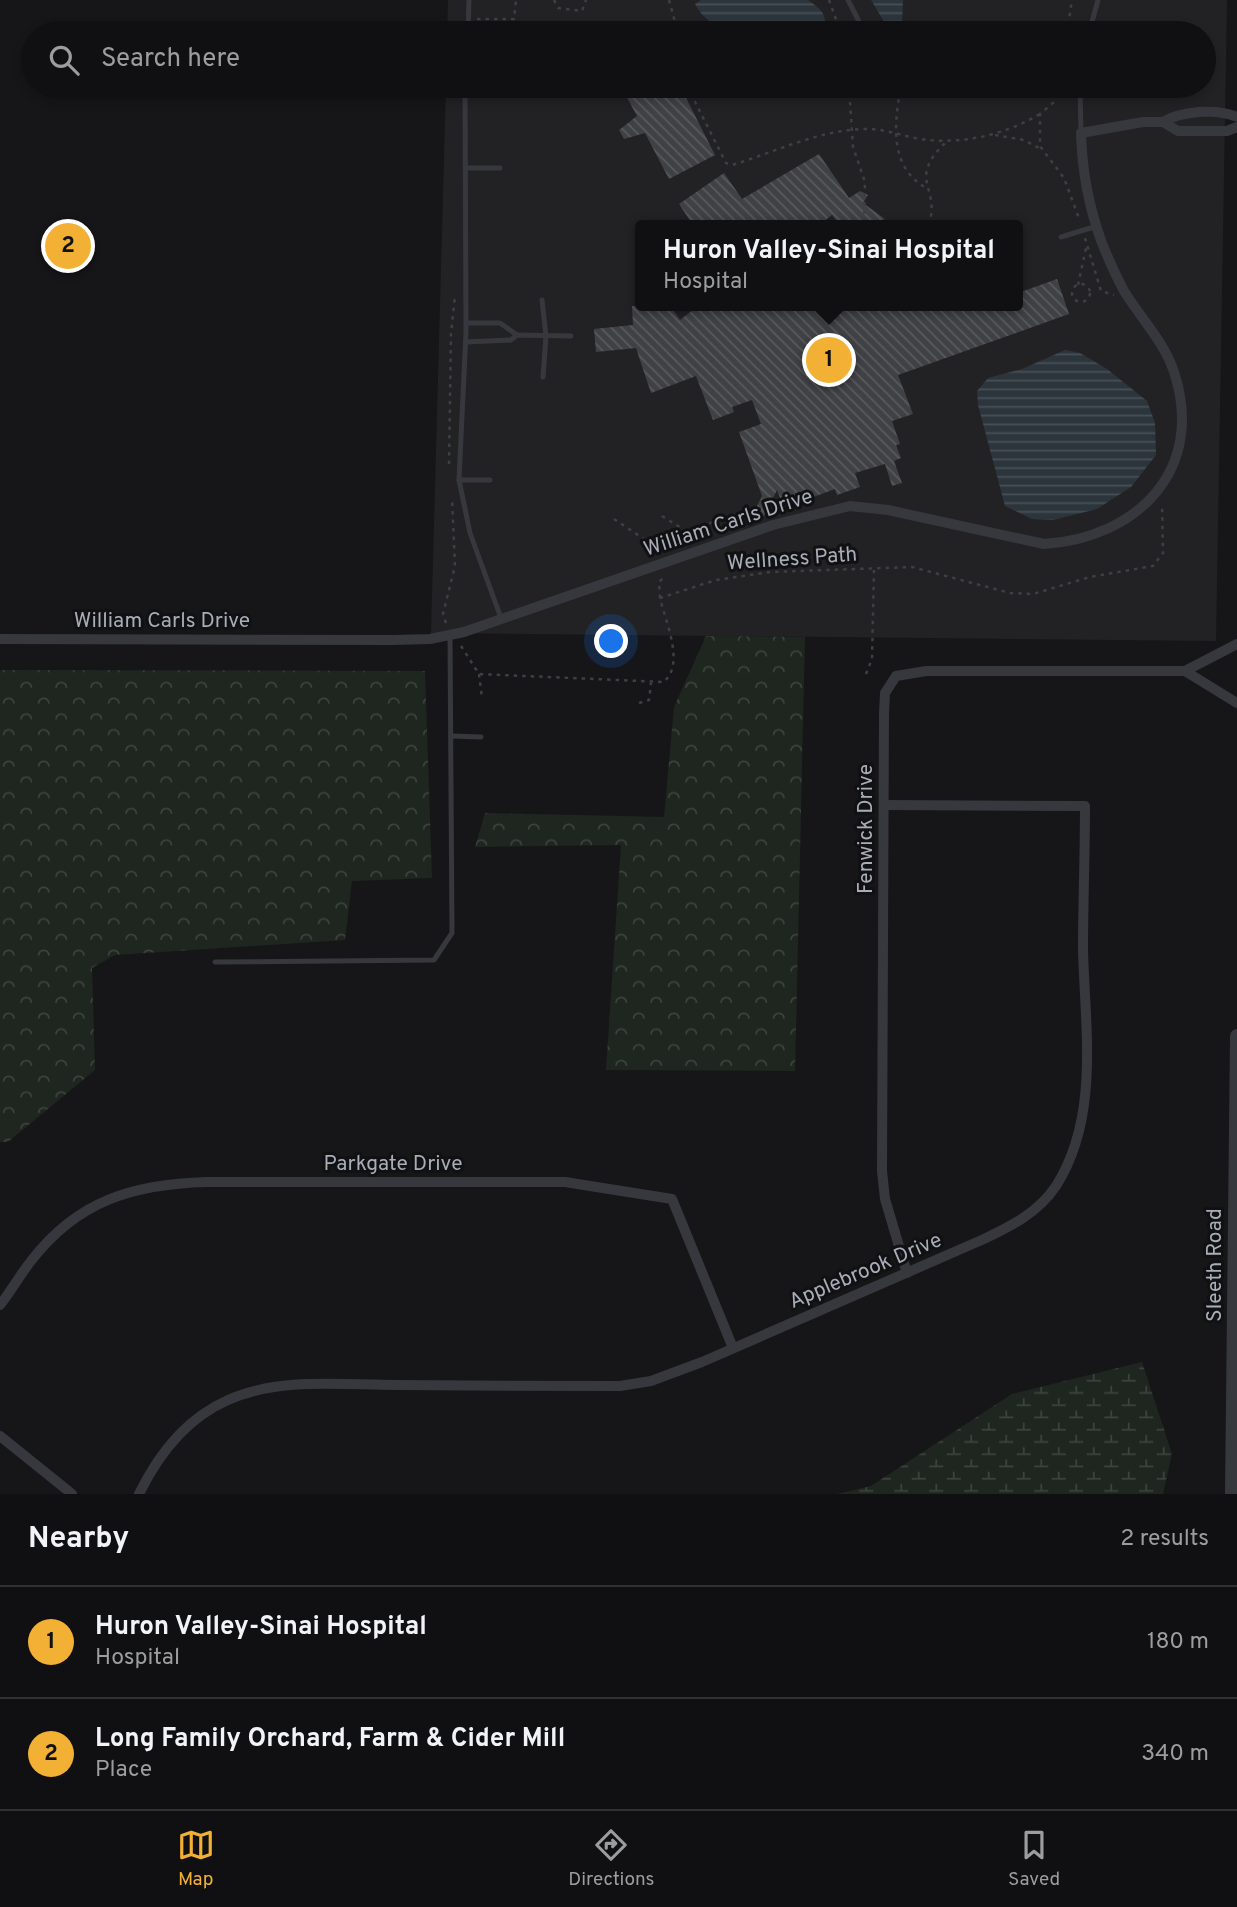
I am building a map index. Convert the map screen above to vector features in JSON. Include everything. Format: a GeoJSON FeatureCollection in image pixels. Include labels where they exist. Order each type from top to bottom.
{"type":"FeatureCollection","features":[{"type":"Feature","properties":{"kind":"street"},"geometry":{"type":"LineString","coordinates":[[1081,133],[1163,122],[1175,114],[1227,113],[1237,117]]}},
{"type":"Feature","properties":{"kind":"street"},"geometry":{"type":"LineString","coordinates":[[1163,122],[1178,131],[1227,131],[1237,127]]}},
{"type":"Feature","properties":{"kind":"street","name":"William Carls Drive"},"geometry":{"type":"LineString","coordinates":[[0,639],[393,640],[452,636],[502,621],[773,524],[844,507],[888,510],[1044,544],[1061,543],[1107,530],[1125,521],[1154,496],[1170,473],[1179,450],[1183,418],[1174,370],[1123,289],[1097,226],[1082,164],[1081,133]]}},
{"type":"Feature","properties":{"kind":"street","name":"Fenwick Drive"},"geometry":{"type":"LineString","coordinates":[[906,1273],[886,1199],[882,1171],[885,693],[896,676],[926,671],[1185,671],[1237,644]]}},
{"type":"Feature","properties":{"kind":"street"},"geometry":{"type":"LineString","coordinates":[[1185,671],[1237,704]]}},
{"type":"Feature","properties":{"kind":"street","name":"Applebrook Drive"},"geometry":{"type":"LineString","coordinates":[[139,1494],[153,1466],[184,1430],[228,1400],[253,1392],[285,1386],[620,1386],[651,1381],[906,1273],[1018,1222],[1035,1209],[1055,1188],[1078,1137],[1083,1114],[1086,1066],[1085,806],[884,805]]}},
{"type":"Feature","properties":{"kind":"street","name":"Sleeth Road"},"geometry":{"type":"LineString","coordinates":[[1232,1494],[1237,1242],[1237,1035]]}},
{"type":"Feature","properties":{"kind":"street","name":"Parkgate Drive"},"geometry":{"type":"LineString","coordinates":[[0,1305],[32,1259],[67,1225],[108,1198],[133,1189],[170,1183],[207,1182],[565,1182],[672,1199],[733,1348]]}},
{"type":"Feature","properties":{"kind":"street"},"geometry":{"type":"LineString","coordinates":[[0,1283],[11,1291]]}},
{"type":"Feature","properties":{"kind":"street"},"geometry":{"type":"LineString","coordinates":[[0,1436],[72,1494]]}},
{"type":"Feature","properties":{"kind":"lane"},"geometry":{"type":"LineString","coordinates":[[468,19],[469,0]]}},
{"type":"Feature","properties":{"kind":"lane"},"geometry":{"type":"LineString","coordinates":[[848,0],[859,21]]}},
{"type":"Feature","properties":{"kind":"lane"},"geometry":{"type":"LineString","coordinates":[[1092,21],[1098,0]]}},
{"type":"Feature","properties":{"kind":"lane"},"geometry":{"type":"LineString","coordinates":[[466,98],[466,342],[459,480],[470,533],[502,621]]}},
{"type":"Feature","properties":{"kind":"lane"},"geometry":{"type":"LineString","coordinates":[[1080,98],[1081,133]]}},
{"type":"Feature","properties":{"kind":"lane"},"geometry":{"type":"LineString","coordinates":[[466,168],[500,168]]}},
{"type":"Feature","properties":{"kind":"lane"},"geometry":{"type":"LineString","coordinates":[[1061,237],[1097,226]]}},
{"type":"Feature","properties":{"kind":"lane"},"geometry":{"type":"LineString","coordinates":[[542,300],[546,336],[543,377]]}},
{"type":"Feature","properties":{"kind":"lane"},"geometry":{"type":"LineString","coordinates":[[466,323],[500,323],[517,335],[571,336]]}},
{"type":"Feature","properties":{"kind":"lane"},"geometry":{"type":"LineString","coordinates":[[466,342],[511,340],[517,335]]}},
{"type":"Feature","properties":{"kind":"lane"},"geometry":{"type":"LineString","coordinates":[[459,480],[490,480]]}},
{"type":"Feature","properties":{"kind":"lane"},"geometry":{"type":"LineString","coordinates":[[215,962],[433,960],[453,933],[452,636]]}},
{"type":"Feature","properties":{"kind":"lane"},"geometry":{"type":"LineString","coordinates":[[451,736],[481,737]]}},
{"type":"Feature","properties":{"kind":"path"},"geometry":{"type":"LineString","coordinates":[[457,21],[514,19],[516,0]]}},
{"type":"Feature","properties":{"kind":"path"},"geometry":{"type":"LineString","coordinates":[[554,0],[558,8],[582,11],[586,0]]}},
{"type":"Feature","properties":{"kind":"path"},"geometry":{"type":"LineString","coordinates":[[669,0],[675,21]]}},
{"type":"Feature","properties":{"kind":"path"},"geometry":{"type":"LineString","coordinates":[[829,0],[838,21]]}},
{"type":"Feature","properties":{"kind":"path"},"geometry":{"type":"LineString","coordinates":[[1069,21],[1072,0]]}},
{"type":"Feature","properties":{"kind":"path"},"geometry":{"type":"LineString","coordinates":[[693,98],[726,163],[732,165],[806,139],[852,130],[878,129],[948,141],[991,135],[1022,125],[1040,114],[1055,98]]}},
{"type":"Feature","properties":{"kind":"path"},"geometry":{"type":"LineString","coordinates":[[849,98],[853,147],[866,182],[864,220]]}},
{"type":"Feature","properties":{"kind":"path"},"geometry":{"type":"LineString","coordinates":[[899,98],[895,133],[903,168],[926,188]]}},
{"type":"Feature","properties":{"kind":"path"},"geometry":{"type":"LineString","coordinates":[[1040,114],[1042,149]]}},
{"type":"Feature","properties":{"kind":"path"},"geometry":{"type":"LineString","coordinates":[[991,135],[1024,140],[1042,149],[1064,178],[1084,230],[1086,248],[1073,296],[1076,300],[1084,301],[1090,295],[1089,290],[1078,285]]}},
{"type":"Feature","properties":{"kind":"path"},"geometry":{"type":"LineString","coordinates":[[930,220],[933,208],[926,188],[925,169],[948,141]]}},
{"type":"Feature","properties":{"kind":"path"},"geometry":{"type":"LineString","coordinates":[[1086,248],[1094,263],[1101,291],[1116,295],[1121,303]]}},
{"type":"Feature","properties":{"kind":"path"},"geometry":{"type":"LineString","coordinates":[[450,473],[448,446],[451,334],[456,291]]}},
{"type":"Feature","properties":{"kind":"path"},"geometry":{"type":"LineString","coordinates":[[451,486],[455,566],[443,614],[452,636],[479,674],[482,698]]}},
{"type":"Feature","properties":{"kind":"path","name":"Wellness Path"},"geometry":{"type":"LineString","coordinates":[[651,682],[667,679],[673,664],[660,598],[716,580],[770,572],[912,567],[1010,593],[1033,594],[1090,577],[1153,566],[1163,553],[1162,499]]}},
{"type":"Feature","properties":{"kind":"path"},"geometry":{"type":"LineString","coordinates":[[662,516],[686,531]]}},
{"type":"Feature","properties":{"kind":"path"},"geometry":{"type":"LineString","coordinates":[[614,519],[650,543],[681,533]]}},
{"type":"Feature","properties":{"kind":"path"},"geometry":{"type":"LineString","coordinates":[[866,674],[872,659],[874,568]]}},
{"type":"Feature","properties":{"kind":"path"},"geometry":{"type":"LineString","coordinates":[[479,674],[651,682],[649,700],[639,703]]}},
{"type":"Feature","properties":{"kind":"shaded area"},"geometry":{"type":"Polygon","coordinates":[[[448,0],[1227,0],[1216,641],[431,633],[446,98],[1216,98],[1216,21],[447,21],[448,0]]]}},
{"type":"Feature","properties":{"kind":"shaded area"},"geometry":{"type":"Polygon","coordinates":[[[701,0],[808,0],[817,6],[825,21],[709,21],[695,4],[701,0]]]}},
{"type":"Feature","properties":{"kind":"shaded area"},"geometry":{"type":"Polygon","coordinates":[[[871,0],[903,0],[902,21],[884,21],[871,0]]]}},
{"type":"Feature","properties":{"kind":"shaded area"},"geometry":{"type":"Polygon","coordinates":[[[1065,350],[1080,353],[1107,369],[1147,401],[1155,423],[1156,455],[1131,487],[1097,509],[1053,520],[1032,519],[1005,506],[978,405],[977,391],[988,378],[1022,369],[1065,350]]]}},
{"type":"Feature","properties":{"kind":"green space"},"geometry":{"type":"Polygon","coordinates":[[[706,636],[805,637],[795,1071],[606,1070],[621,845],[475,847],[485,813],[664,817],[674,707],[706,636]]]}},
{"type":"Feature","properties":{"kind":"green space"},"geometry":{"type":"Polygon","coordinates":[[[0,670],[425,671],[432,878],[352,881],[345,940],[115,955],[92,968],[95,1070],[8,1142],[0,1142],[0,670]]]}},
{"type":"Feature","properties":{"kind":"green space"},"geometry":{"type":"Polygon","coordinates":[[[1142,1362],[1172,1454],[1163,1494],[837,1494],[871,1486],[1012,1394],[1142,1362]]]}},
{"type":"Feature","properties":{"kind":"building"},"geometry":{"type":"Polygon","coordinates":[[[627,98],[686,98],[715,155],[669,179],[645,133],[624,139],[619,130],[637,116],[627,98]]]}},
{"type":"Feature","properties":{"kind":"building"},"geometry":{"type":"Polygon","coordinates":[[[819,154],[849,198],[860,191],[868,195],[863,203],[885,219],[836,220],[832,215],[826,220],[690,220],[679,204],[724,173],[742,199],[819,154]]]}},
{"type":"Feature","properties":{"kind":"building"},"geometry":{"type":"Polygon","coordinates":[[[1057,279],[1069,314],[898,375],[913,414],[892,421],[900,444],[896,445],[901,458],[894,461],[902,483],[892,486],[885,464],[855,473],[860,487],[837,495],[835,489],[784,508],[777,490],[764,516],[754,512],[762,496],[739,432],[761,424],[752,400],[732,407],[734,412],[713,420],[696,376],[651,393],[636,348],[596,352],[594,329],[633,325],[632,306],[635,306],[635,311],[674,311],[680,320],[692,311],[1023,311],[1023,291],[1057,279]]]}},
{"type":"Feature","properties":{"kind":"place","name":"Long Family Orchard, Farm & Cider Mill"},"geometry":{"type":"Point","coordinates":[68,246]}},
{"type":"Feature","properties":{"kind":"place","name":"Huron Valley-Sinai Hospital"},"geometry":{"type":"Point","coordinates":[829,360]}}]}
